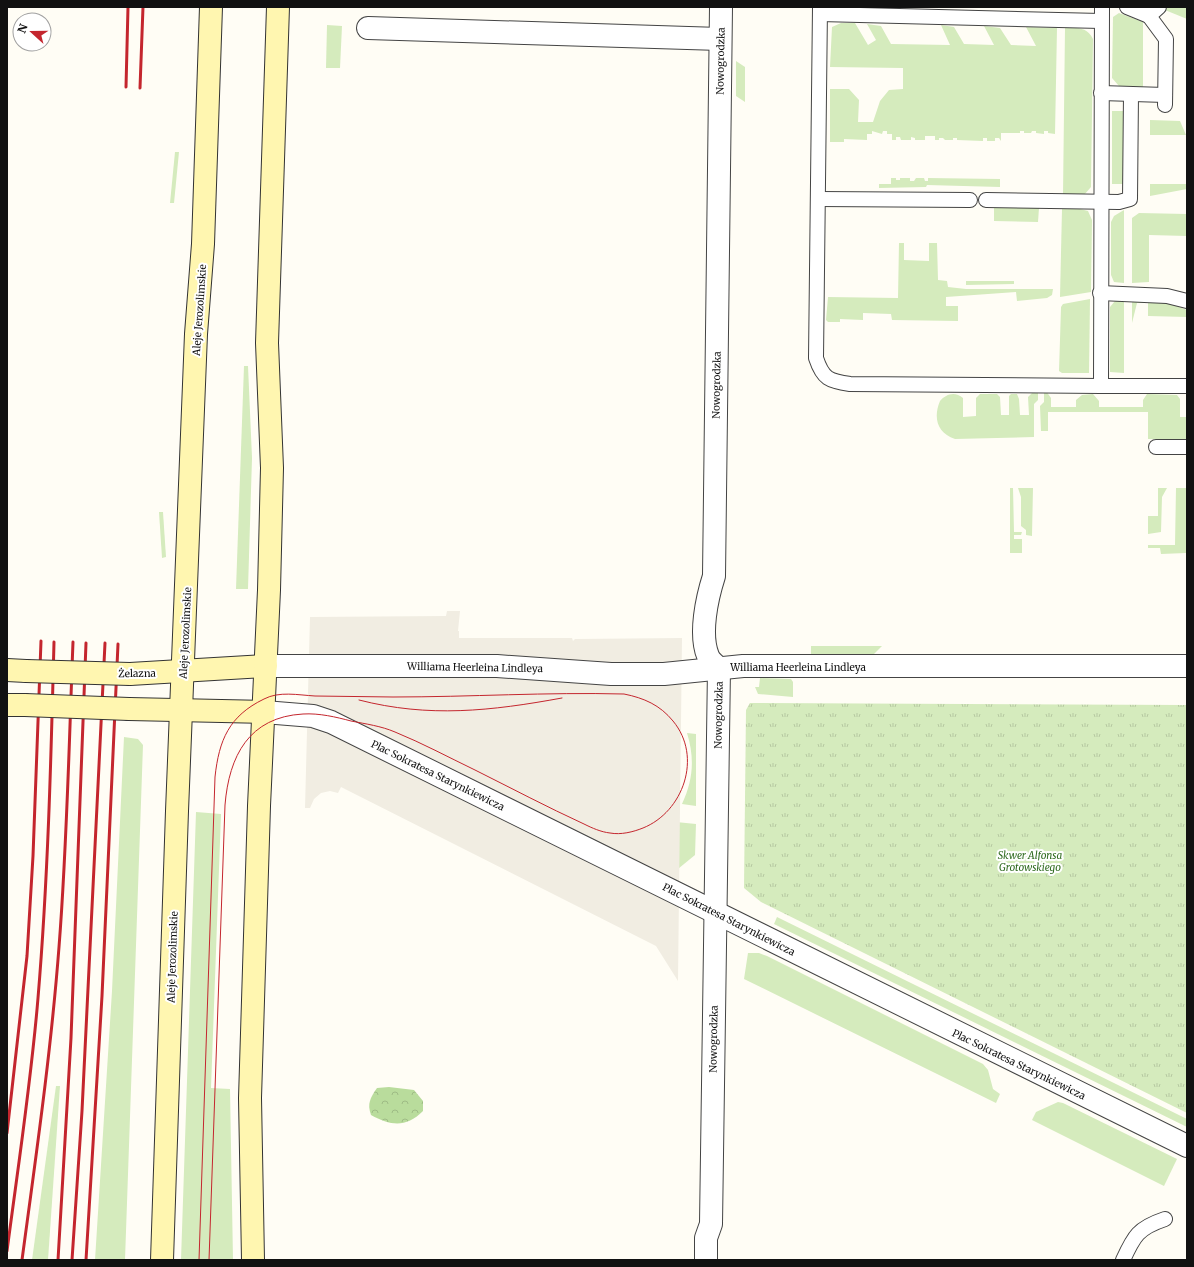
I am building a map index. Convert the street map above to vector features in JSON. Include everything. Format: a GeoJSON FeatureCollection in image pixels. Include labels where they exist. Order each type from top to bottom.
{"type":"FeatureCollection","features":[{"type":"Feature","properties":{"kind":"main road","name":"Aleje Jerozolimskie"},"geometry":{"type":"LineString","coordinates":[[162,1260],[181,710],[196,334],[203,244],[211,7]]}},
{"type":"Feature","properties":{"kind":"main road"},"geometry":{"type":"LineString","coordinates":[[253,1260],[250,1098],[259,814],[264,712],[262,670],[272,468],[267,343],[278,7]]}},
{"type":"Feature","properties":{"kind":"main road","name":"Żelazna"},"geometry":{"type":"LineString","coordinates":[[17,670],[130,674],[262,670]]}},
{"type":"Feature","properties":{"kind":"main road"},"geometry":{"type":"LineString","coordinates":[[16,705],[264,712]]}},
{"type":"Feature","properties":{"kind":"street","name":"Nowogrodzka"},"geometry":{"type":"LineString","coordinates":[[706,1260],[706,1238],[711,1224],[714,912],[719,668],[708,658],[704,641],[707,598],[714,576],[721,7]]}},
{"type":"Feature","properties":{"kind":"street"},"geometry":{"type":"LineString","coordinates":[[368,28],[720,39]]}},
{"type":"Feature","properties":{"kind":"street","name":"Williama Heerleina Lindleya"},"geometry":{"type":"LineString","coordinates":[[262,670],[510,666],[611,674],[679,674],[743,666],[1187,666]]}},
{"type":"Feature","properties":{"kind":"street","name":"Plac Sokratesa Starynkiewicza"},"geometry":{"type":"LineString","coordinates":[[264,712],[313,716],[331,722],[1187,1146]]}},
{"type":"Feature","properties":{"kind":"lane"},"geometry":{"type":"LineString","coordinates":[[1101,93],[1131,94],[1165,100],[1166,39],[1154,11],[1127,7]]}},
{"type":"Feature","properties":{"kind":"lane"},"geometry":{"type":"LineString","coordinates":[[1101,386],[1100,294],[1102,14],[820,11],[816,358],[820,372],[833,382],[850,384],[1101,386],[1187,386]]}},
{"type":"Feature","properties":{"kind":"lane"},"geometry":{"type":"LineString","coordinates":[[986,200],[1119,202],[1130,199],[1131,94]]}},
{"type":"Feature","properties":{"kind":"lane"},"geometry":{"type":"LineString","coordinates":[[819,199],[970,200]]}},
{"type":"Feature","properties":{"kind":"lane"},"geometry":{"type":"LineString","coordinates":[[1100,294],[1167,296],[1187,301]]}},
{"type":"Feature","properties":{"kind":"lane"},"geometry":{"type":"LineString","coordinates":[[1156,447],[1187,447]]}},
{"type":"Feature","properties":{"kind":"lane"},"geometry":{"type":"LineString","coordinates":[[1123,1260],[1134,1237],[1141,1229],[1165,1219]]}},
{"type":"Feature","properties":{"kind":"green space"},"geometry":{"type":"Polygon","coordinates":[[[1168,7],[1187,7],[1187,19],[1165,10],[1168,7]]]}},
{"type":"Feature","properties":{"kind":"green space"},"geometry":{"type":"Polygon","coordinates":[[[1119,13],[1143,22],[1143,88],[1119,86],[1112,78],[1113,17],[1119,13]]]}},
{"type":"Feature","properties":{"kind":"green space"},"geometry":{"type":"Polygon","coordinates":[[[841,23],[855,23],[868,45],[876,40],[867,24],[881,26],[891,44],[950,45],[941,25],[954,27],[964,44],[994,45],[984,26],[1000,28],[1011,45],[1036,46],[1026,27],[1057,28],[1055,134],[1048,133],[1048,131],[1044,131],[1044,134],[1036,133],[1036,131],[1032,131],[1031,133],[1024,133],[1024,131],[1020,131],[1020,133],[1001,133],[1001,141],[999,138],[995,138],[995,141],[987,141],[987,138],[983,138],[983,141],[957,140],[957,138],[953,138],[953,140],[945,140],[943,138],[939,138],[939,140],[935,140],[935,136],[925,136],[925,140],[915,140],[915,138],[911,137],[911,140],[901,140],[900,137],[896,137],[896,140],[892,140],[892,134],[887,134],[887,131],[883,131],[882,134],[872,131],[872,134],[867,134],[867,140],[844,139],[844,142],[830,142],[830,89],[849,89],[859,100],[858,122],[873,122],[880,101],[889,90],[903,89],[903,68],[830,67],[832,27],[841,23]]]}},
{"type":"Feature","properties":{"kind":"green space"},"geometry":{"type":"Polygon","coordinates":[[[327,25],[342,26],[340,68],[326,68],[327,25]]]}},
{"type":"Feature","properties":{"kind":"green space"},"geometry":{"type":"Polygon","coordinates":[[[1065,28],[1077,28],[1084,30],[1091,35],[1093,39],[1091,187],[1084,195],[1063,195],[1065,28]]]}},
{"type":"Feature","properties":{"kind":"green space"},"geometry":{"type":"Polygon","coordinates":[[[736,61],[745,67],[745,102],[736,96],[736,61]]]}},
{"type":"Feature","properties":{"kind":"green space"},"geometry":{"type":"Polygon","coordinates":[[[1112,111],[1124,111],[1124,184],[1112,184],[1112,111]]]}},
{"type":"Feature","properties":{"kind":"green space"},"geometry":{"type":"Polygon","coordinates":[[[1150,120],[1180,121],[1186,135],[1150,135],[1150,120]]]}},
{"type":"Feature","properties":{"kind":"green space"},"geometry":{"type":"Polygon","coordinates":[[[175,152],[179,152],[174,203],[170,203],[175,152]]]}},
{"type":"Feature","properties":{"kind":"green space"},"geometry":{"type":"Polygon","coordinates":[[[891,178],[900,180],[900,178],[910,178],[910,181],[914,181],[916,178],[924,178],[925,181],[928,181],[928,178],[1000,179],[1000,187],[927,185],[926,187],[879,188],[879,184],[891,184],[891,178]]]}},
{"type":"Feature","properties":{"kind":"green space"},"geometry":{"type":"Polygon","coordinates":[[[1150,184],[1187,184],[1187,189],[1150,196],[1150,184]]]}},
{"type":"Feature","properties":{"kind":"green space"},"geometry":{"type":"Polygon","coordinates":[[[994,208],[1039,208],[1038,222],[994,221],[994,208]]]}},
{"type":"Feature","properties":{"kind":"green space"},"geometry":{"type":"Polygon","coordinates":[[[1062,209],[1080,209],[1088,211],[1092,220],[1091,292],[1060,297],[1062,209]]]}},
{"type":"Feature","properties":{"kind":"green space"},"geometry":{"type":"Polygon","coordinates":[[[1124,210],[1124,283],[1114,282],[1111,275],[1111,222],[1114,216],[1124,210]]]}},
{"type":"Feature","properties":{"kind":"green space"},"geometry":{"type":"Polygon","coordinates":[[[1139,213],[1187,214],[1187,236],[1149,235],[1149,282],[1132,283],[1132,218],[1139,213]]]}},
{"type":"Feature","properties":{"kind":"green space"},"geometry":{"type":"Polygon","coordinates":[[[899,243],[904,243],[904,260],[929,261],[929,243],[937,243],[938,280],[947,281],[948,287],[966,289],[1053,289],[1052,295],[1047,298],[1017,301],[1016,292],[946,297],[946,306],[958,306],[958,321],[892,320],[891,314],[863,313],[863,320],[840,319],[840,322],[828,322],[826,320],[828,297],[898,298],[899,243]]]}},
{"type":"Feature","properties":{"kind":"green space"},"geometry":{"type":"Polygon","coordinates":[[[966,281],[1014,281],[1014,284],[966,285],[966,281]]]}},
{"type":"Feature","properties":{"kind":"green space"},"geometry":{"type":"Polygon","coordinates":[[[1124,298],[1124,373],[1110,372],[1110,307],[1115,301],[1124,298]]]}},
{"type":"Feature","properties":{"kind":"green space"},"geometry":{"type":"Polygon","coordinates":[[[1090,299],[1089,373],[1062,373],[1059,371],[1061,307],[1063,304],[1090,299]]]}},
{"type":"Feature","properties":{"kind":"green space"},"geometry":{"type":"Polygon","coordinates":[[[1132,299],[1160,300],[1187,310],[1187,317],[1148,316],[1148,303],[1137,303],[1132,323],[1132,299]]]}},
{"type":"Feature","properties":{"kind":"green space"},"geometry":{"type":"Polygon","coordinates":[[[244,366],[248,366],[252,458],[248,589],[236,589],[244,366]]]}},
{"type":"Feature","properties":{"kind":"green space"},"geometry":{"type":"Polygon","coordinates":[[[1034,391],[1038,391],[1038,400],[1034,404],[1034,437],[955,439],[944,433],[938,424],[937,413],[940,401],[948,395],[954,394],[963,398],[963,417],[976,416],[976,398],[980,394],[997,394],[1000,397],[1001,415],[1009,415],[1009,396],[1011,394],[1017,394],[1019,399],[1020,415],[1029,415],[1028,397],[1034,391]]]}},
{"type":"Feature","properties":{"kind":"green space"},"geometry":{"type":"Polygon","coordinates":[[[1044,391],[1046,391],[1051,398],[1051,407],[1076,407],[1076,400],[1082,395],[1093,394],[1099,401],[1099,407],[1143,407],[1143,400],[1147,394],[1177,395],[1180,399],[1180,417],[1187,417],[1187,439],[1148,439],[1148,412],[1048,412],[1048,431],[1041,431],[1040,406],[1044,402],[1044,391]]]}},
{"type":"Feature","properties":{"kind":"green space"},"geometry":{"type":"Polygon","coordinates":[[[1010,488],[1013,488],[1014,532],[1022,532],[1021,535],[1014,535],[1014,539],[1022,539],[1022,553],[1010,553],[1010,488]]]}},
{"type":"Feature","properties":{"kind":"green space"},"geometry":{"type":"Polygon","coordinates":[[[1018,488],[1033,488],[1032,536],[1026,535],[1026,530],[1021,526],[1021,497],[1018,488]]]}},
{"type":"Feature","properties":{"kind":"green space"},"geometry":{"type":"Polygon","coordinates":[[[1158,488],[1167,488],[1162,497],[1161,532],[1148,534],[1148,516],[1158,516],[1158,488]]]}},
{"type":"Feature","properties":{"kind":"green space"},"geometry":{"type":"Polygon","coordinates":[[[1176,488],[1186,488],[1186,553],[1161,554],[1160,548],[1148,548],[1148,545],[1175,545],[1176,488]]]}},
{"type":"Feature","properties":{"kind":"green space"},"geometry":{"type":"Polygon","coordinates":[[[159,512],[163,512],[166,557],[162,558],[159,512]]]}},
{"type":"Feature","properties":{"kind":"green space"},"geometry":{"type":"Polygon","coordinates":[[[811,646],[882,646],[874,654],[811,654],[811,646]]]}},
{"type":"Feature","properties":{"kind":"green space"},"geometry":{"type":"Polygon","coordinates":[[[760,678],[791,679],[793,682],[793,697],[758,694],[755,687],[759,687],[760,678]]]}},
{"type":"Feature","properties":{"kind":"green space","name":"Skwer Alfonsa Grotowskiego"},"geometry":{"type":"Polygon","coordinates":[[[750,703],[1187,705],[1187,1113],[761,902],[744,888],[746,710],[750,703]]]}},
{"type":"Feature","properties":{"kind":"green space"},"geometry":{"type":"Polygon","coordinates":[[[687,733],[696,734],[696,806],[682,804],[689,786],[692,769],[690,743],[687,733]]]}},
{"type":"Feature","properties":{"kind":"green space"},"geometry":{"type":"Polygon","coordinates":[[[124,737],[138,739],[143,745],[125,1260],[95,1260],[112,991],[124,737]]]}},
{"type":"Feature","properties":{"kind":"green space"},"geometry":{"type":"Polygon","coordinates":[[[196,812],[221,814],[211,1088],[230,1089],[233,1260],[181,1260],[196,812]]]}},
{"type":"Feature","properties":{"kind":"green space"},"geometry":{"type":"Polygon","coordinates":[[[666,821],[696,824],[695,855],[673,873],[666,821]]]}},
{"type":"Feature","properties":{"kind":"green space"},"geometry":{"type":"Polygon","coordinates":[[[777,917],[1187,1119],[1187,1127],[774,924],[777,917]]]}},
{"type":"Feature","properties":{"kind":"green space"},"geometry":{"type":"Polygon","coordinates":[[[748,953],[759,953],[767,956],[983,1064],[988,1070],[993,1089],[1000,1094],[996,1103],[744,979],[748,953]]]}},
{"type":"Feature","properties":{"kind":"green space"},"geometry":{"type":"Polygon","coordinates":[[[56,1086],[60,1086],[48,1260],[32,1260],[56,1086]]]}},
{"type":"Feature","properties":{"kind":"green space"},"geometry":{"type":"Polygon","coordinates":[[[389,1087],[414,1090],[423,1101],[423,1111],[417,1117],[398,1124],[378,1119],[371,1115],[369,1104],[377,1088],[389,1087]]]}},
{"type":"Feature","properties":{"kind":"green space"},"geometry":{"type":"Polygon","coordinates":[[[1058,1102],[1063,1103],[1177,1159],[1164,1186],[1032,1120],[1036,1112],[1058,1102]]]}},
{"type":"Feature","properties":{"kind":"shaded area"},"geometry":{"type":"Polygon","coordinates":[[[447,611],[460,611],[458,631],[459,638],[572,638],[573,641],[575,639],[682,638],[678,981],[656,946],[341,787],[338,793],[330,791],[321,793],[314,799],[310,808],[305,808],[310,617],[446,616],[447,611]]]}},
{"type":"Feature","properties":{"kind":"tram line"},"geometry":{"type":"LineString","coordinates":[[199,1260],[215,777],[219,752],[228,730],[234,721],[242,713],[264,699],[282,694],[393,697],[624,694],[645,700],[657,706],[668,715],[682,735],[687,751],[687,766],[684,782],[678,797],[669,810],[657,820],[643,828],[631,832],[614,834],[590,827],[425,745],[390,730],[379,727],[327,716],[303,714],[284,717],[269,723],[256,731],[245,742],[237,755],[231,771],[225,805],[209,1260]]}},
{"type":"Feature","properties":{"kind":"tram line"},"geometry":{"type":"LineString","coordinates":[[359,700],[385,706],[410,709],[460,711],[536,703],[562,698]]}},
{"type":"Feature","properties":{"kind":"railway"},"geometry":{"type":"LineString","coordinates":[[126,87],[128,7]]}},
{"type":"Feature","properties":{"kind":"railway"},"geometry":{"type":"LineString","coordinates":[[140,88],[143,7]]}},
{"type":"Feature","properties":{"kind":"railway"},"geometry":{"type":"LineString","coordinates":[[7,1133],[27,956],[33,856],[41,641]]}},
{"type":"Feature","properties":{"kind":"railway"},"geometry":{"type":"LineString","coordinates":[[7,1251],[28,1093],[38,998],[47,864],[54,642]]}},
{"type":"Feature","properties":{"kind":"railway"},"geometry":{"type":"LineString","coordinates":[[22,1260],[38,1143],[56,986],[66,833],[73,642]]}},
{"type":"Feature","properties":{"kind":"railway"},"geometry":{"type":"LineString","coordinates":[[58,1260],[71,1038],[86,643]]}},
{"type":"Feature","properties":{"kind":"railway"},"geometry":{"type":"LineString","coordinates":[[72,1260],[82,1111],[105,643]]}},
{"type":"Feature","properties":{"kind":"railway"},"geometry":{"type":"LineString","coordinates":[[86,1260],[102,996],[118,644]]}}]}
